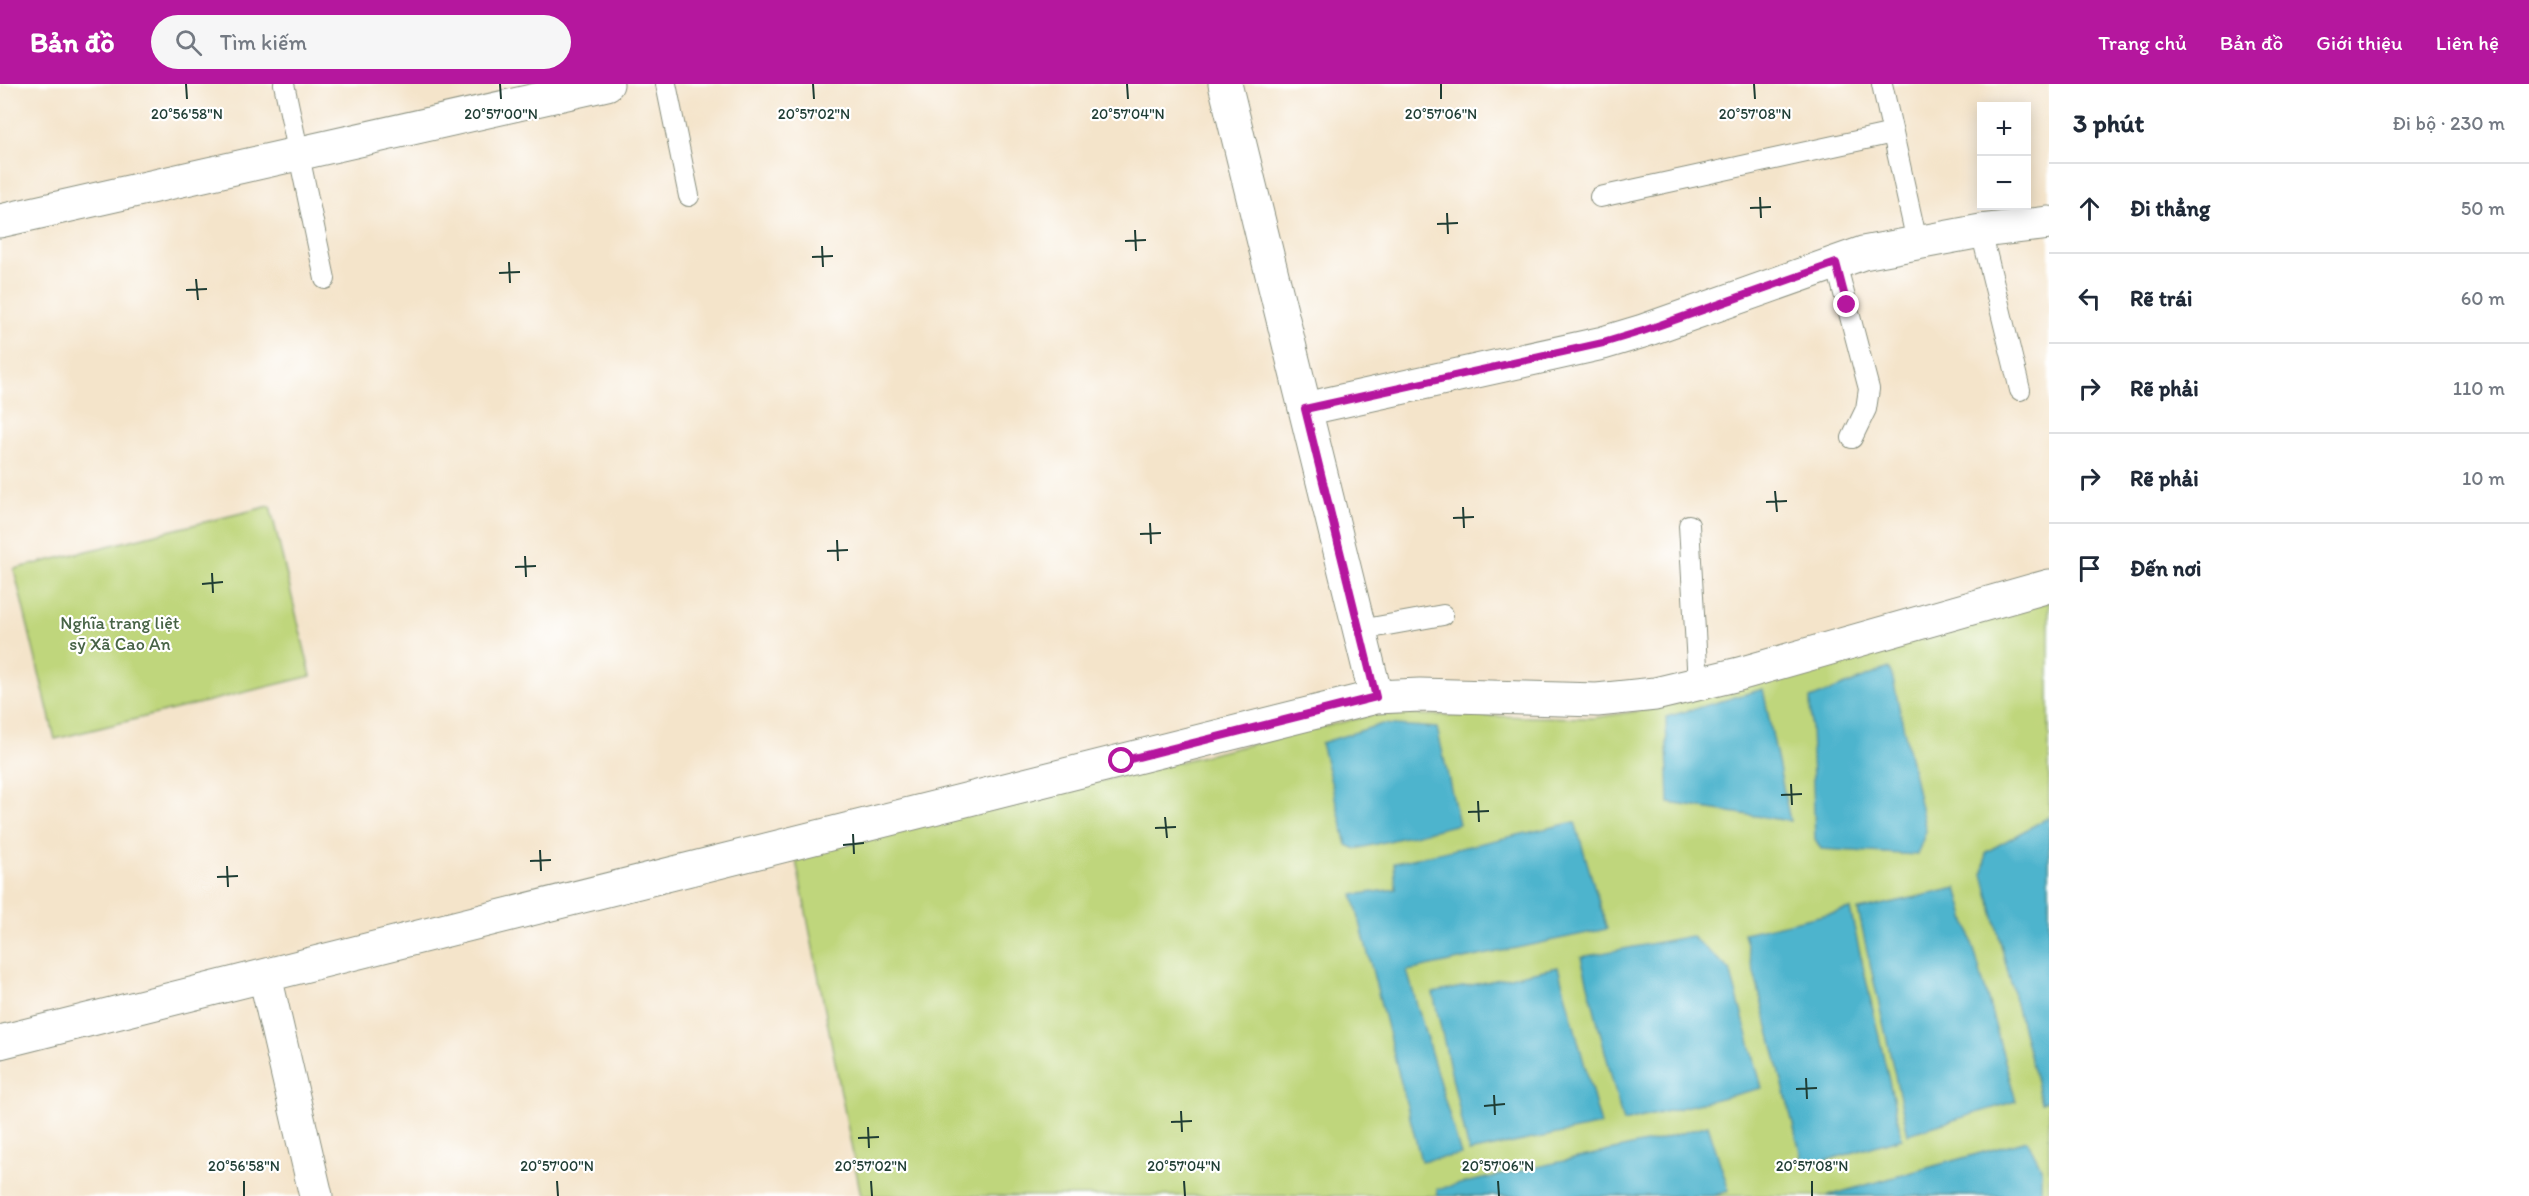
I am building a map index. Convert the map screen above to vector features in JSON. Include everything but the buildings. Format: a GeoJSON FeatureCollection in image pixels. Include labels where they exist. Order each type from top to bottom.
{"type":"FeatureCollection","features":[{"type":"Feature","properties":{"kind":"street"},"geometry":{"type":"LineString","coordinates":[[0,221],[607,84]]}},
{"type":"Feature","properties":{"kind":"street"},"geometry":{"type":"LineString","coordinates":[[1225,84],[1376,697]]}},
{"type":"Feature","properties":{"kind":"street"},"geometry":{"type":"LineString","coordinates":[[1305,409],[1603,343],[1863,253],[1981,231],[2049,223]]}},
{"type":"Feature","properties":{"kind":"street"},"geometry":{"type":"LineString","coordinates":[[0,1042],[1376,697],[1420,695],[1597,700],[1655,694],[2049,586]]}},
{"type":"Feature","properties":{"kind":"street"},"geometry":{"type":"LineString","coordinates":[[265,976],[316,1196]]}},
{"type":"Feature","properties":{"kind":"lane"},"geometry":{"type":"LineString","coordinates":[[284,84],[325,279]]}},
{"type":"Feature","properties":{"kind":"lane"},"geometry":{"type":"LineString","coordinates":[[666,84],[688,196]]}},
{"type":"Feature","properties":{"kind":"lane"},"geometry":{"type":"LineString","coordinates":[[1882,84],[1917,242]]}},
{"type":"Feature","properties":{"kind":"lane"},"geometry":{"type":"LineString","coordinates":[[1600,197],[1893,134]]}},
{"type":"Feature","properties":{"kind":"lane"},"geometry":{"type":"LineString","coordinates":[[1981,231],[2020,390]]}},
{"type":"Feature","properties":{"kind":"lane"},"geometry":{"type":"LineString","coordinates":[[1836,263],[1869,389],[1866,409],[1852,438]]}},
{"type":"Feature","properties":{"kind":"lane"},"geometry":{"type":"LineString","coordinates":[[1689,525],[1698,684]]}},
{"type":"Feature","properties":{"kind":"lane"},"geometry":{"type":"LineString","coordinates":[[1360,630],[1443,615]]}},
{"type":"Feature","properties":{"kind":"green space","name":"Nghĩa trang liệt sỹ Xã Cao An"},"geometry":{"type":"Polygon","coordinates":[[[270,506],[311,676],[55,739],[14,569],[270,506]]]}},
{"type":"Feature","properties":{"kind":"green space"},"geometry":{"type":"Polygon","coordinates":[[[2049,601],[2049,1196],[861,1196],[795,855],[1376,714],[1593,718],[1657,708],[2049,601]]]}},
{"type":"Feature","properties":{"kind":"water"},"geometry":{"type":"Polygon","coordinates":[[[1889,668],[1926,831],[1917,855],[1821,849],[1815,839],[1810,699],[1889,668]]]}},
{"type":"Feature","properties":{"kind":"water"},"geometry":{"type":"Polygon","coordinates":[[[1763,689],[1790,821],[1669,803],[1666,717],[1763,689]]]}},
{"type":"Feature","properties":{"kind":"water"},"geometry":{"type":"Polygon","coordinates":[[[1382,724],[1437,728],[1459,824],[1356,849],[1347,845],[1321,743],[1382,724]]]}},
{"type":"Feature","properties":{"kind":"water"},"geometry":{"type":"Polygon","coordinates":[[[2049,817],[2049,1100],[2041,1102],[1983,874],[1986,852],[2049,817]]]}},
{"type":"Feature","properties":{"kind":"water"},"geometry":{"type":"Polygon","coordinates":[[[1575,822],[1607,929],[1407,971],[1461,1155],[1421,1161],[1353,895],[1396,889],[1394,863],[1575,822]]]}},
{"type":"Feature","properties":{"kind":"water"},"geometry":{"type":"Polygon","coordinates":[[[1957,888],[2016,1101],[1908,1134],[1858,910],[1957,888]]]}},
{"type":"Feature","properties":{"kind":"water"},"geometry":{"type":"Polygon","coordinates":[[[1850,909],[1902,1138],[1804,1167],[1744,933],[1850,909]]]}},
{"type":"Feature","properties":{"kind":"water"},"geometry":{"type":"Polygon","coordinates":[[[1691,936],[1730,970],[1762,1088],[1623,1122],[1581,957],[1691,936]]]}},
{"type":"Feature","properties":{"kind":"water"},"geometry":{"type":"Polygon","coordinates":[[[1558,967],[1601,1125],[1469,1152],[1433,993],[1558,967]]]}},
{"type":"Feature","properties":{"kind":"water"},"geometry":{"type":"Polygon","coordinates":[[[1708,1125],[1729,1191],[1712,1196],[1438,1196],[1437,1189],[1659,1140],[1708,1125]]]}},
{"type":"Feature","properties":{"kind":"water"},"geometry":{"type":"Polygon","coordinates":[[[2027,1140],[2041,1167],[2041,1196],[1827,1196],[2027,1140]]]}},
{"type":"Feature","properties":{"kind":"route"},"geometry":{"type":"LineString","coordinates":[[1122,761],[1376,697],[1305,409],[1603,343],[1836,263],[1847,305]]}}]}
